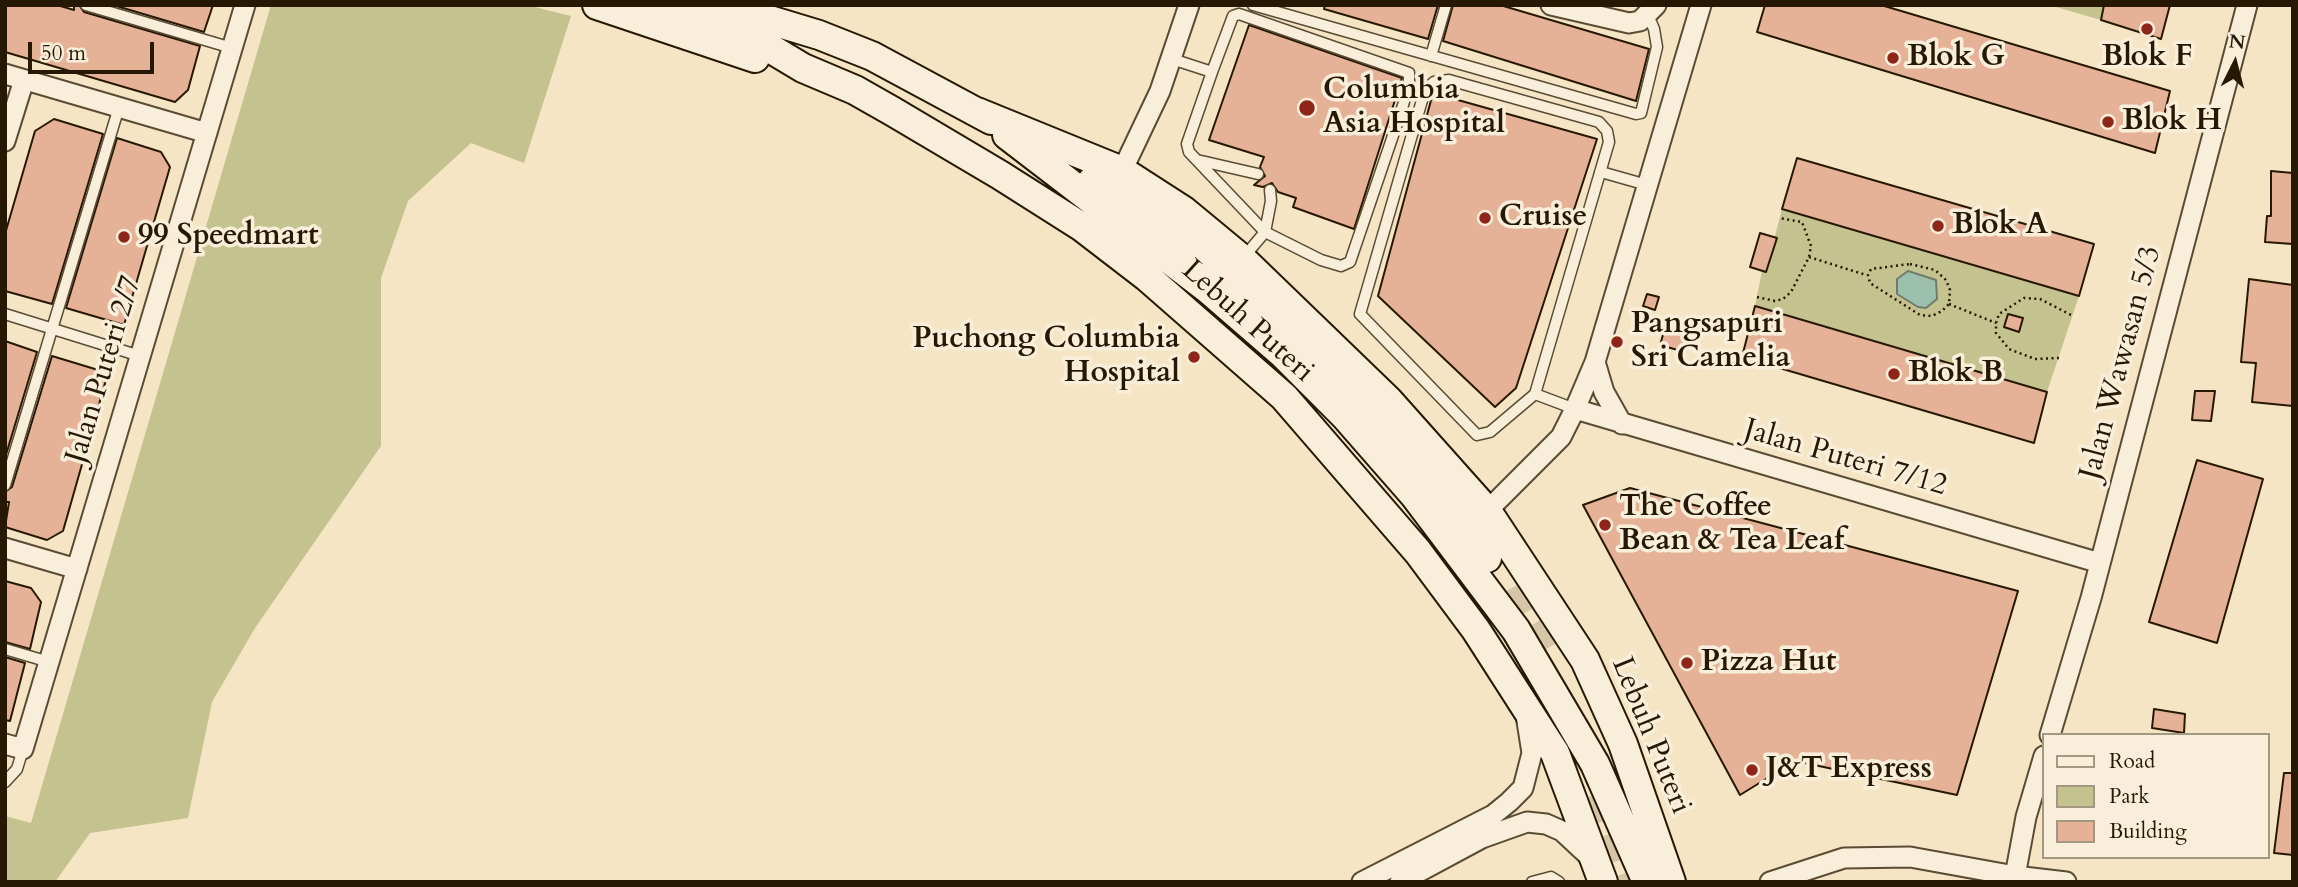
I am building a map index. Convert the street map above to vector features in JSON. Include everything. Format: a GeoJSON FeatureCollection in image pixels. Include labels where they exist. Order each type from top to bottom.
{"type":"FeatureCollection","features":[{"type":"Feature","properties":{"kind":"main road"},"geometry":{"type":"LineString","coordinates":[[597,5],[751,58],[803,68]]}},
{"type":"Feature","properties":{"kind":"main road","name":"Lebuh Puteri"},"geometry":{"type":"LineString","coordinates":[[661,5],[758,41],[803,68],[855,90],[1082,227],[1147,276],[1284,397],[1418,552],[1476,630],[1555,753],[1598,872]]}},
{"type":"Feature","properties":{"kind":"main road"},"geometry":{"type":"LineString","coordinates":[[720,5],[819,35],[872,56],[977,112],[1150,216],[1237,285],[1296,338],[1367,411],[1444,498],[1510,589]]}},
{"type":"Feature","properties":{"kind":"main road"},"geometry":{"type":"LineString","coordinates":[[769,5],[819,35]]}},
{"type":"Feature","properties":{"kind":"main road"},"geometry":{"type":"LineString","coordinates":[[977,112],[1209,290],[1284,355],[1345,416],[1406,486],[1517,630],[1595,764],[1647,882]]}},
{"type":"Feature","properties":{"kind":"main road","name":"Lebuh Puteri"},"geometry":{"type":"LineString","coordinates":[[977,112],[1122,171],[1184,211],[1242,259],[1388,400],[1487,511],[1585,660],[1607,705],[1671,882]]}},
{"type":"Feature","properties":{"kind":"street"},"geometry":{"type":"LineString","coordinates":[[1122,171],[1160,91],[1189,5]]}},
{"type":"Feature","properties":{"kind":"street"},"geometry":{"type":"LineString","coordinates":[[1551,5],[1629,23],[1652,10]]}},
{"type":"Feature","properties":{"kind":"street"},"geometry":{"type":"LineString","coordinates":[[1561,437],[1595,362],[1701,5]]}},
{"type":"Feature","properties":{"kind":"street","name":"Jalan Wawasan 5/3"},"geometry":{"type":"LineString","coordinates":[[2051,733],[2100,563],[2247,5]]}},
{"type":"Feature","properties":{"kind":"street","name":"Jalan Puteri 2/7"},"geometry":{"type":"LineString","coordinates":[[14,746],[49,662],[244,6]]}},
{"type":"Feature","properties":{"kind":"street"},"geometry":{"type":"LineString","coordinates":[[5,141],[14,77],[207,133]]}},
{"type":"Feature","properties":{"kind":"street"},"geometry":{"type":"LineString","coordinates":[[1487,511],[1561,437],[1581,427],[1622,424],[1604,391],[1595,362]]}},
{"type":"Feature","properties":{"kind":"street","name":"Jalan Puteri 7/12"},"geometry":{"type":"LineString","coordinates":[[1575,409],[2100,563]]}},
{"type":"Feature","properties":{"kind":"street"},"geometry":{"type":"LineString","coordinates":[[5,548],[76,569]]}},
{"type":"Feature","properties":{"kind":"street"},"geometry":{"type":"LineString","coordinates":[[1411,874],[1493,815],[1523,788],[1532,753],[1524,707]]}},
{"type":"Feature","properties":{"kind":"street"},"geometry":{"type":"LineString","coordinates":[[2015,876],[2026,817],[2042,763]]}},
{"type":"Feature","properties":{"kind":"street"},"geometry":{"type":"LineString","coordinates":[[1363,882],[1411,874],[1482,838],[1527,822],[1546,824],[1562,831],[1598,872]]}},
{"type":"Feature","properties":{"kind":"street"},"geometry":{"type":"LineString","coordinates":[[1770,882],[1844,858],[1910,857],[2015,876],[2066,882]]}},
{"type":"Feature","properties":{"kind":"lane"},"geometry":{"type":"LineString","coordinates":[[86,5],[232,48]]}},
{"type":"Feature","properties":{"kind":"lane"},"geometry":{"type":"LineString","coordinates":[[1254,5],[1636,114],[1641,113],[1657,47],[1652,10]]}},
{"type":"Feature","properties":{"kind":"lane"},"geometry":{"type":"LineString","coordinates":[[1431,56],[1446,5]]}},
{"type":"Feature","properties":{"kind":"lane"},"geometry":{"type":"LineString","coordinates":[[1239,14],[1409,73],[1409,84],[1401,112],[1350,261],[1341,266],[1328,263],[1265,232],[1197,160],[1186,144],[1233,16],[1239,14]]}},
{"type":"Feature","properties":{"kind":"lane"},"geometry":{"type":"LineString","coordinates":[[1172,59],[1212,72]]}},
{"type":"Feature","properties":{"kind":"lane"},"geometry":{"type":"LineString","coordinates":[[1449,80],[1599,122],[1607,131],[1609,142],[1601,172],[1535,394],[1490,432],[1476,435],[1360,314],[1425,90],[1434,82],[1449,80]]}},
{"type":"Feature","properties":{"kind":"lane"},"geometry":{"type":"LineString","coordinates":[[5,485],[119,107]]}},
{"type":"Feature","properties":{"kind":"lane"},"geometry":{"type":"LineString","coordinates":[[1197,160],[1258,174]]}},
{"type":"Feature","properties":{"kind":"lane"},"geometry":{"type":"LineString","coordinates":[[1601,172],[1647,185]]}},
{"type":"Feature","properties":{"kind":"lane"},"geometry":{"type":"LineString","coordinates":[[1242,259],[1265,232],[1271,201],[1270,190]]}},
{"type":"Feature","properties":{"kind":"lane"},"geometry":{"type":"LineString","coordinates":[[5,314],[140,356]]}},
{"type":"Feature","properties":{"kind":"lane"},"geometry":{"type":"LineString","coordinates":[[1535,394],[1575,409]]}},
{"type":"Feature","properties":{"kind":"lane"},"geometry":{"type":"LineString","coordinates":[[5,649],[49,662]]}},
{"type":"Feature","properties":{"kind":"lane"},"geometry":{"type":"LineString","coordinates":[[5,782],[17,769],[14,746]]}},
{"type":"Feature","properties":{"kind":"lane"},"geometry":{"type":"LineString","coordinates":[[1532,882],[1551,877],[1559,882]]}},
{"type":"Feature","properties":{"kind":"path"},"geometry":{"type":"LineString","coordinates":[[1757,297],[1775,301],[1783,299],[1791,292],[1809,257],[1811,246],[1802,222],[1779,218]]}},
{"type":"Feature","properties":{"kind":"path"},"geometry":{"type":"LineString","coordinates":[[1809,257],[1868,275],[1876,289],[1920,315],[1932,316],[1949,304]]}},
{"type":"Feature","properties":{"kind":"path"},"geometry":{"type":"LineString","coordinates":[[1868,275],[1871,269],[1881,266],[1910,264],[1935,270],[1946,280],[1950,290],[1949,304]]}},
{"type":"Feature","properties":{"kind":"path"},"geometry":{"type":"LineString","coordinates":[[2059,358],[2035,359],[2009,349],[1996,333],[1999,314],[2024,298],[2040,299],[2073,316]]}},
{"type":"Feature","properties":{"kind":"path"},"geometry":{"type":"LineString","coordinates":[[1949,304],[1996,323]]}},
{"type":"Feature","properties":{"kind":"green space"},"geometry":{"type":"Polygon","coordinates":[[[271,5],[527,5],[571,16],[524,163],[471,143],[408,201],[381,278],[381,446],[255,628],[212,702],[188,818],[90,833],[55,882],[5,882],[5,816],[31,823],[271,5]]]}},
{"type":"Feature","properties":{"kind":"green space"},"geometry":{"type":"Polygon","coordinates":[[[2049,5],[2104,5],[2101,20],[2049,5]]]}},
{"type":"Feature","properties":{"kind":"green space"},"geometry":{"type":"Polygon","coordinates":[[[1782,209],[2079,296],[2047,392],[1755,306],[1762,271],[1766,271],[1782,209]]]}},
{"type":"Feature","properties":{"kind":"shaded area"},"geometry":{"type":"Polygon","coordinates":[[[1908,271],[1936,280],[1937,299],[1926,308],[1918,307],[1897,294],[1897,279],[1908,271]]]}},
{"type":"Feature","properties":{"kind":"building"},"geometry":{"type":"Polygon","coordinates":[[[5,5],[57,5],[74,10],[74,5],[79,5],[84,12],[200,46],[188,90],[175,102],[5,52],[5,5]]]}},
{"type":"Feature","properties":{"kind":"building"},"geometry":{"type":"Polygon","coordinates":[[[113,5],[213,5],[204,32],[113,5]]]}},
{"type":"Feature","properties":{"kind":"building"},"geometry":{"type":"Polygon","coordinates":[[[1325,5],[1438,5],[1428,39],[1324,9],[1325,5]]]}},
{"type":"Feature","properties":{"kind":"building"},"geometry":{"type":"Polygon","coordinates":[[[1453,5],[1500,5],[1649,49],[1636,101],[1443,41],[1453,5]]]}},
{"type":"Feature","properties":{"kind":"building"},"geometry":{"type":"Polygon","coordinates":[[[1765,5],[1881,5],[2170,91],[2155,153],[1757,32],[1765,5]]]}},
{"type":"Feature","properties":{"kind":"building","name":"Blok F"},"geometry":{"type":"Polygon","coordinates":[[[2104,5],[2170,5],[2161,39],[2101,20],[2104,5]]]}},
{"type":"Feature","properties":{"kind":"building","name":"Columbia Asia Hospital"},"geometry":{"type":"Polygon","coordinates":[[[1249,25],[1402,78],[1354,229],[1293,207],[1296,198],[1278,192],[1272,183],[1263,187],[1254,185],[1265,176],[1260,167],[1264,157],[1209,140],[1249,25]]]}},
{"type":"Feature","properties":{"kind":"building","name":"Cruise"},"geometry":{"type":"Polygon","coordinates":[[[1433,93],[1597,139],[1516,388],[1495,407],[1378,296],[1433,93]]]}},
{"type":"Feature","properties":{"kind":"building"},"geometry":{"type":"Polygon","coordinates":[[[54,119],[103,134],[52,304],[5,291],[5,234],[35,131],[54,119]]]}},
{"type":"Feature","properties":{"kind":"building"},"geometry":{"type":"Polygon","coordinates":[[[117,138],[161,152],[170,167],[124,325],[66,308],[117,138]]]}},
{"type":"Feature","properties":{"kind":"building","name":"Blok A"},"geometry":{"type":"Polygon","coordinates":[[[1797,158],[2094,244],[2079,296],[1782,209],[1797,158]]]}},
{"type":"Feature","properties":{"kind":"building"},"geometry":{"type":"Polygon","coordinates":[[[2271,171],[2293,173],[2293,244],[2265,242],[2267,216],[2271,216],[2271,171]]]}},
{"type":"Feature","properties":{"kind":"building"},"geometry":{"type":"Polygon","coordinates":[[[1760,233],[1777,238],[1766,272],[1750,267],[1760,233]]]}},
{"type":"Feature","properties":{"kind":"building"},"geometry":{"type":"Polygon","coordinates":[[[2249,279],[2293,285],[2293,406],[2252,402],[2256,363],[2241,362],[2249,279]]]}},
{"type":"Feature","properties":{"kind":"building"},"geometry":{"type":"Polygon","coordinates":[[[1647,294],[1659,297],[1655,310],[1643,306],[1647,294]]]}},
{"type":"Feature","properties":{"kind":"building","name":"Blok B"},"geometry":{"type":"Polygon","coordinates":[[[1755,306],[2047,392],[2034,443],[1742,357],[1755,306]]]}},
{"type":"Feature","properties":{"kind":"building"},"geometry":{"type":"Polygon","coordinates":[[[2008,314],[2023,318],[2019,332],[2004,327],[2008,314]]]}},
{"type":"Feature","properties":{"kind":"building"},"geometry":{"type":"Polygon","coordinates":[[[1665,328],[1686,334],[1681,351],[1660,345],[1665,328]]]}},
{"type":"Feature","properties":{"kind":"building"},"geometry":{"type":"Polygon","coordinates":[[[5,341],[37,352],[5,458],[5,341]]]}},
{"type":"Feature","properties":{"kind":"building"},"geometry":{"type":"Polygon","coordinates":[[[52,356],[108,373],[63,531],[47,540],[5,527],[9,502],[5,502],[5,492],[12,487],[52,356]]]}},
{"type":"Feature","properties":{"kind":"building"},"geometry":{"type":"Polygon","coordinates":[[[2195,391],[2215,391],[2211,421],[2192,420],[2195,391]]]}},
{"type":"Feature","properties":{"kind":"building"},"geometry":{"type":"Polygon","coordinates":[[[2197,460],[2263,479],[2217,643],[2149,622],[2197,460]]]}},
{"type":"Feature","properties":{"kind":"building"},"geometry":{"type":"Polygon","coordinates":[[[1630,488],[2018,591],[1957,795],[1795,761],[1740,795],[1583,505],[1630,488]]]}},
{"type":"Feature","properties":{"kind":"building"},"geometry":{"type":"Polygon","coordinates":[[[5,581],[31,588],[41,602],[30,649],[5,642],[5,581]]]}},
{"type":"Feature","properties":{"kind":"building"},"geometry":{"type":"Polygon","coordinates":[[[5,657],[25,663],[10,721],[5,720],[5,657]]]}},
{"type":"Feature","properties":{"kind":"building"},"geometry":{"type":"Polygon","coordinates":[[[2154,709],[2185,714],[2184,733],[2152,728],[2154,709]]]}},
{"type":"Feature","properties":{"kind":"building"},"geometry":{"type":"Polygon","coordinates":[[[2284,773],[2293,773],[2293,855],[2274,853],[2284,773]]]}},
{"type":"Feature","properties":{"kind":"tunnel"},"geometry":{"type":"LineString","coordinates":[[1510,589],[1547,657]]}},
{"type":"Feature","properties":{"kind":"tunnel"},"geometry":{"type":"LineString","coordinates":[[1597,794],[1626,882]]}},
{"type":"Feature","properties":{"kind":"place","name":"Blok F"},"geometry":{"type":"Point","coordinates":[2147,29]}},
{"type":"Feature","properties":{"kind":"place","name":"Blok G"},"geometry":{"type":"Point","coordinates":[1893,58]}},
{"type":"Feature","properties":{"kind":"place","name":"Columbia Asia Hospital"},"geometry":{"type":"Point","coordinates":[1307,108]}},
{"type":"Feature","properties":{"kind":"place","name":"Blok H"},"geometry":{"type":"Point","coordinates":[2108,122]}},
{"type":"Feature","properties":{"kind":"place","name":"Cruise"},"geometry":{"type":"Point","coordinates":[1485,218]}},
{"type":"Feature","properties":{"kind":"place","name":"Blok A"},"geometry":{"type":"Point","coordinates":[1938,226]}},
{"type":"Feature","properties":{"kind":"place","name":"99 Speedmart"},"geometry":{"type":"Point","coordinates":[124,237]}},
{"type":"Feature","properties":{"kind":"place","name":"Pangsapuri Sri Camelia"},"geometry":{"type":"Point","coordinates":[1617,342]}},
{"type":"Feature","properties":{"kind":"place","name":"Puchong Columbia Hospital"},"geometry":{"type":"Point","coordinates":[1194,357]}},
{"type":"Feature","properties":{"kind":"place","name":"Blok B"},"geometry":{"type":"Point","coordinates":[1894,374]}},
{"type":"Feature","properties":{"kind":"place","name":"The Coffee Bean & Tea Leaf"},"geometry":{"type":"Point","coordinates":[1605,525]}},
{"type":"Feature","properties":{"kind":"place","name":"Pizza Hut"},"geometry":{"type":"Point","coordinates":[1687,663]}},
{"type":"Feature","properties":{"kind":"place","name":"J&T Express"},"geometry":{"type":"Point","coordinates":[1752,770]}}]}
